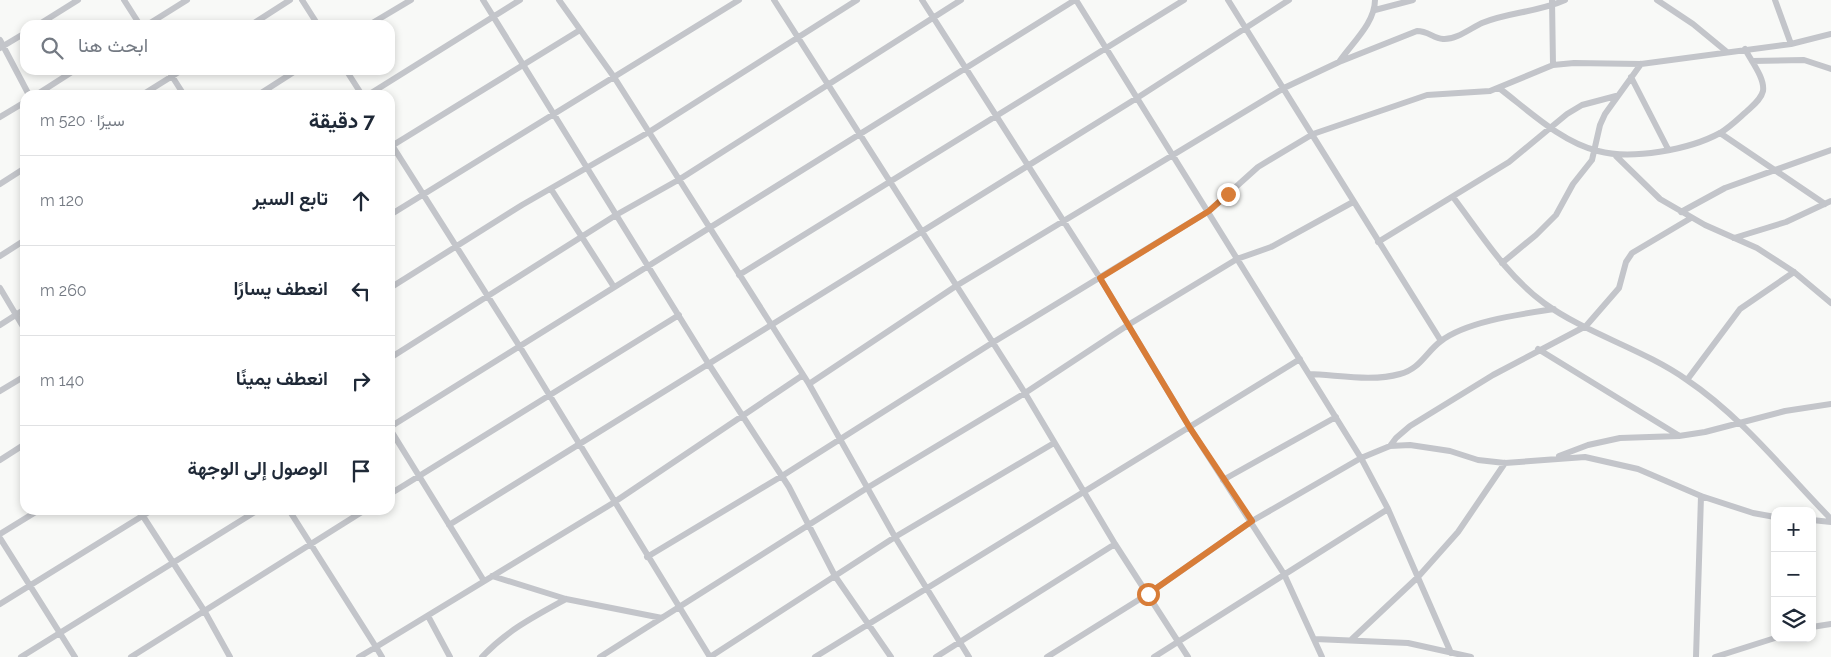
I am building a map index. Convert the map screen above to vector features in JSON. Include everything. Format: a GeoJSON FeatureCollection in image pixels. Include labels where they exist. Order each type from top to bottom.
{"type":"FeatureCollection","features":[{"type":"Feature","properties":{"kind":"street"},"geometry":{"type":"LineString","coordinates":[[46,20],[78,0]]}},
{"type":"Feature","properties":{"kind":"street"},"geometry":{"type":"LineString","coordinates":[[124,0],[137,20]]}},
{"type":"Feature","properties":{"kind":"street"},"geometry":{"type":"LineString","coordinates":[[155,20],[187,0]]}},
{"type":"Feature","properties":{"kind":"street"},"geometry":{"type":"LineString","coordinates":[[259,20],[290,0]]}},
{"type":"Feature","properties":{"kind":"street"},"geometry":{"type":"LineString","coordinates":[[302,0],[315,20]]}},
{"type":"Feature","properties":{"kind":"street"},"geometry":{"type":"LineString","coordinates":[[377,20],[411,0]]}},
{"type":"Feature","properties":{"kind":"street"},"geometry":{"type":"LineString","coordinates":[[484,0],[522,65],[708,363],[782,476],[835,576],[891,657]]}},
{"type":"Feature","properties":{"kind":"street"},"geometry":{"type":"LineString","coordinates":[[376,90],[520,0]]}},
{"type":"Feature","properties":{"kind":"street"},"geometry":{"type":"LineString","coordinates":[[559,0],[614,77],[711,228],[769,325],[809,384],[895,537],[969,657]]}},
{"type":"Feature","properties":{"kind":"street"},"geometry":{"type":"LineString","coordinates":[[395,212],[740,0]]}},
{"type":"Feature","properties":{"kind":"street"},"geometry":{"type":"LineString","coordinates":[[774,0],[1025,393],[1115,544],[1188,657]]}},
{"type":"Feature","properties":{"kind":"street"},"geometry":{"type":"LineString","coordinates":[[395,285],[551,189],[649,132],[797,36],[857,0]]}},
{"type":"Feature","properties":{"kind":"street"},"geometry":{"type":"LineString","coordinates":[[922,0],[1100,278],[1190,428],[1252,521],[1284,574],[1322,657]]}},
{"type":"Feature","properties":{"kind":"street"},"geometry":{"type":"LineString","coordinates":[[395,355],[616,215],[680,179],[961,0]]}},
{"type":"Feature","properties":{"kind":"street"},"geometry":{"type":"LineString","coordinates":[[395,425],[648,265],[711,228],[1076,0],[1361,458],[1388,509],[1451,653]]}},
{"type":"Feature","properties":{"kind":"street"},"geometry":{"type":"LineString","coordinates":[[739,275],[1184,0]]}},
{"type":"Feature","properties":{"kind":"street"},"geometry":{"type":"LineString","coordinates":[[1228,0],[1441,341]]}},
{"type":"Feature","properties":{"kind":"street"},"geometry":{"type":"LineString","coordinates":[[450,525],[1246,30],[1289,0]]}},
{"type":"Feature","properties":{"kind":"street"},"geometry":{"type":"LineString","coordinates":[[1339,62],[1371,20],[1375,10],[1375,0]]}},
{"type":"Feature","properties":{"kind":"street"},"geometry":{"type":"LineString","coordinates":[[1375,10],[1414,0]]}},
{"type":"Feature","properties":{"kind":"street"},"geometry":{"type":"LineString","coordinates":[[809,384],[956,286],[1284,88],[1339,62],[1417,31],[1424,31],[1444,39],[1484,23],[1565,0]]}},
{"type":"Feature","properties":{"kind":"street"},"geometry":{"type":"LineString","coordinates":[[1657,0],[1680,15],[1727,52]]}},
{"type":"Feature","properties":{"kind":"street"},"geometry":{"type":"LineString","coordinates":[[1775,0],[1791,44]]}},
{"type":"Feature","properties":{"kind":"street"},"geometry":{"type":"LineString","coordinates":[[1551,3],[1553,65]]}},
{"type":"Feature","properties":{"kind":"street"},"geometry":{"type":"LineString","coordinates":[[395,143],[580,30]]}},
{"type":"Feature","properties":{"kind":"street"},"geometry":{"type":"LineString","coordinates":[[647,557],[782,476],[992,343],[1209,211],[1258,167],[1313,134],[1428,95],[1478,92],[1499,88],[1553,65],[1574,63],[1641,64],[1791,44],[1831,34]]}},
{"type":"Feature","properties":{"kind":"street"},"geometry":{"type":"LineString","coordinates":[[20,36],[1,45],[26,90]]}},
{"type":"Feature","properties":{"kind":"street"},"geometry":{"type":"LineString","coordinates":[[1499,88],[1551,126],[1577,142],[1616,156],[1639,154],[1694,143],[1720,133],[1760,98],[1762,84],[1745,50]]}},
{"type":"Feature","properties":{"kind":"street"},"geometry":{"type":"LineString","coordinates":[[1752,61],[1804,60],[1831,69]]}},
{"type":"Feature","properties":{"kind":"street"},"geometry":{"type":"LineString","coordinates":[[1502,263],[1536,235],[1556,215],[1573,184],[1592,160],[1600,125],[1616,96],[1641,64]]}},
{"type":"Feature","properties":{"kind":"street"},"geometry":{"type":"LineString","coordinates":[[44,90],[67,75]]}},
{"type":"Feature","properties":{"kind":"street"},"geometry":{"type":"LineString","coordinates":[[150,90],[175,75]]}},
{"type":"Feature","properties":{"kind":"street"},"geometry":{"type":"LineString","coordinates":[[266,90],[289,75]]}},
{"type":"Feature","properties":{"kind":"street"},"geometry":{"type":"LineString","coordinates":[[349,75],[359,90]]}},
{"type":"Feature","properties":{"kind":"street"},"geometry":{"type":"LineString","coordinates":[[172,77],[181,90]]}},
{"type":"Feature","properties":{"kind":"street"},"geometry":{"type":"LineString","coordinates":[[1631,77],[1668,149]]}},
{"type":"Feature","properties":{"kind":"street"},"geometry":{"type":"LineString","coordinates":[[1378,242],[1508,162],[1551,126],[1582,105],[1616,96]]}},
{"type":"Feature","properties":{"kind":"street"},"geometry":{"type":"LineString","coordinates":[[0,117],[20,105]]}},
{"type":"Feature","properties":{"kind":"street"},"geometry":{"type":"LineString","coordinates":[[1720,133],[1776,171],[1828,202]]}},
{"type":"Feature","properties":{"kind":"street"},"geometry":{"type":"LineString","coordinates":[[1681,212],[1718,192],[1831,150]]}},
{"type":"Feature","properties":{"kind":"street"},"geometry":{"type":"LineString","coordinates":[[395,151],[520,347],[613,503],[710,657],[895,537],[1054,443]]}},
{"type":"Feature","properties":{"kind":"street"},"geometry":{"type":"LineString","coordinates":[[1616,156],[1645,186],[1681,212],[1757,248],[1794,272],[1831,304]]}},
{"type":"Feature","properties":{"kind":"street"},"geometry":{"type":"LineString","coordinates":[[0,184],[20,171]]}},
{"type":"Feature","properties":{"kind":"street"},"geometry":{"type":"LineString","coordinates":[[551,189],[614,287]]}},
{"type":"Feature","properties":{"kind":"street"},"geometry":{"type":"LineString","coordinates":[[1453,197],[1502,263],[1522,284],[1555,309],[1687,380],[1739,423],[1831,520]]}},
{"type":"Feature","properties":{"kind":"street"},"geometry":{"type":"LineString","coordinates":[[600,657],[867,488],[1025,393],[1128,325],[1237,259],[1271,247],[1353,202]]}},
{"type":"Feature","properties":{"kind":"street"},"geometry":{"type":"LineString","coordinates":[[1734,238],[1786,222],[1828,202]]}},
{"type":"Feature","properties":{"kind":"street"},"geometry":{"type":"LineString","coordinates":[[1390,446],[1410,426],[1538,349],[1586,326],[1619,288],[1626,262],[1632,253],[1691,218]]}},
{"type":"Feature","properties":{"kind":"street"},"geometry":{"type":"LineString","coordinates":[[0,256],[20,243]]}},
{"type":"Feature","properties":{"kind":"street"},"geometry":{"type":"LineString","coordinates":[[1687,380],[1740,310],[1794,272]]}},
{"type":"Feature","properties":{"kind":"street"},"geometry":{"type":"LineString","coordinates":[[0,288],[20,321]]}},
{"type":"Feature","properties":{"kind":"street"},"geometry":{"type":"LineString","coordinates":[[1309,374],[1373,377],[1402,374],[1424,360],[1441,341],[1469,328],[1515,314],[1555,309]]}},
{"type":"Feature","properties":{"kind":"street"},"geometry":{"type":"LineString","coordinates":[[0,325],[20,312]]}},
{"type":"Feature","properties":{"kind":"street"},"geometry":{"type":"LineString","coordinates":[[395,491],[679,315]]}},
{"type":"Feature","properties":{"kind":"street"},"geometry":{"type":"LineString","coordinates":[[1538,349],[1679,436]]}},
{"type":"Feature","properties":{"kind":"street"},"geometry":{"type":"LineString","coordinates":[[815,657],[1300,359]]}},
{"type":"Feature","properties":{"kind":"street"},"geometry":{"type":"LineString","coordinates":[[359,657],[613,503],[803,375]]}},
{"type":"Feature","properties":{"kind":"street"},"geometry":{"type":"LineString","coordinates":[[0,391],[20,379]]}},
{"type":"Feature","properties":{"kind":"street"},"geometry":{"type":"LineString","coordinates":[[1551,459],[1588,445],[1620,438],[1679,436],[1785,411],[1831,404]]}},
{"type":"Feature","properties":{"kind":"street"},"geometry":{"type":"LineString","coordinates":[[1223,480],[1336,417]]}},
{"type":"Feature","properties":{"kind":"street"},"geometry":{"type":"LineString","coordinates":[[395,436],[484,581]]}},
{"type":"Feature","properties":{"kind":"street"},"geometry":{"type":"LineString","coordinates":[[1048,657],[1148,594],[1252,521],[1361,458],[1390,446],[1410,445],[1450,451],[1478,460],[1505,463],[1528,463],[1551,459],[1585,457],[1638,470],[1701,496],[1753,513],[1771,516]]}},
{"type":"Feature","properties":{"kind":"street"},"geometry":{"type":"LineString","coordinates":[[0,460],[20,447]]}},
{"type":"Feature","properties":{"kind":"street"},"geometry":{"type":"LineString","coordinates":[[1352,640],[1418,577],[1458,532],[1505,463]]}},
{"type":"Feature","properties":{"kind":"street"},"geometry":{"type":"LineString","coordinates":[[1696,657],[1701,496]]}},
{"type":"Feature","properties":{"kind":"street"},"geometry":{"type":"LineString","coordinates":[[1154,657],[1388,509]]}},
{"type":"Feature","properties":{"kind":"street"},"geometry":{"type":"LineString","coordinates":[[0,534],[31,515]]}},
{"type":"Feature","properties":{"kind":"street"},"geometry":{"type":"LineString","coordinates":[[0,604],[138,515]]}},
{"type":"Feature","properties":{"kind":"street"},"geometry":{"type":"LineString","coordinates":[[142,515],[205,612],[230,657]]}},
{"type":"Feature","properties":{"kind":"street"},"geometry":{"type":"LineString","coordinates":[[21,657],[250,515]]}},
{"type":"Feature","properties":{"kind":"street"},"geometry":{"type":"LineString","coordinates":[[292,515],[382,657]]}},
{"type":"Feature","properties":{"kind":"street"},"geometry":{"type":"LineString","coordinates":[[131,657],[357,515]]}},
{"type":"Feature","properties":{"kind":"street"},"geometry":{"type":"LineString","coordinates":[[1816,520],[1831,520]]}},
{"type":"Feature","properties":{"kind":"street"},"geometry":{"type":"LineString","coordinates":[[0,538],[75,657]]}},
{"type":"Feature","properties":{"kind":"street"},"geometry":{"type":"LineString","coordinates":[[936,657],[1115,544]]}},
{"type":"Feature","properties":{"kind":"street"},"geometry":{"type":"LineString","coordinates":[[492,576],[566,599],[662,618]]}},
{"type":"Feature","properties":{"kind":"street"},"geometry":{"type":"LineString","coordinates":[[482,657],[504,636],[524,622],[566,599]]}},
{"type":"Feature","properties":{"kind":"street"},"geometry":{"type":"LineString","coordinates":[[428,616],[450,657]]}},
{"type":"Feature","properties":{"kind":"street"},"geometry":{"type":"LineString","coordinates":[[1816,627],[1831,624]]}},
{"type":"Feature","properties":{"kind":"street"},"geometry":{"type":"LineString","coordinates":[[1315,639],[1408,642],[1471,657]]}},
{"type":"Feature","properties":{"kind":"street"},"geometry":{"type":"LineString","coordinates":[[1715,657],[1771,639]]}},
{"type":"Feature","properties":{"kind":"route"},"geometry":{"type":"LineString","coordinates":[[1148,594],[1252,521],[1190,428],[1100,278],[1209,211],[1228,194]]}}]}
